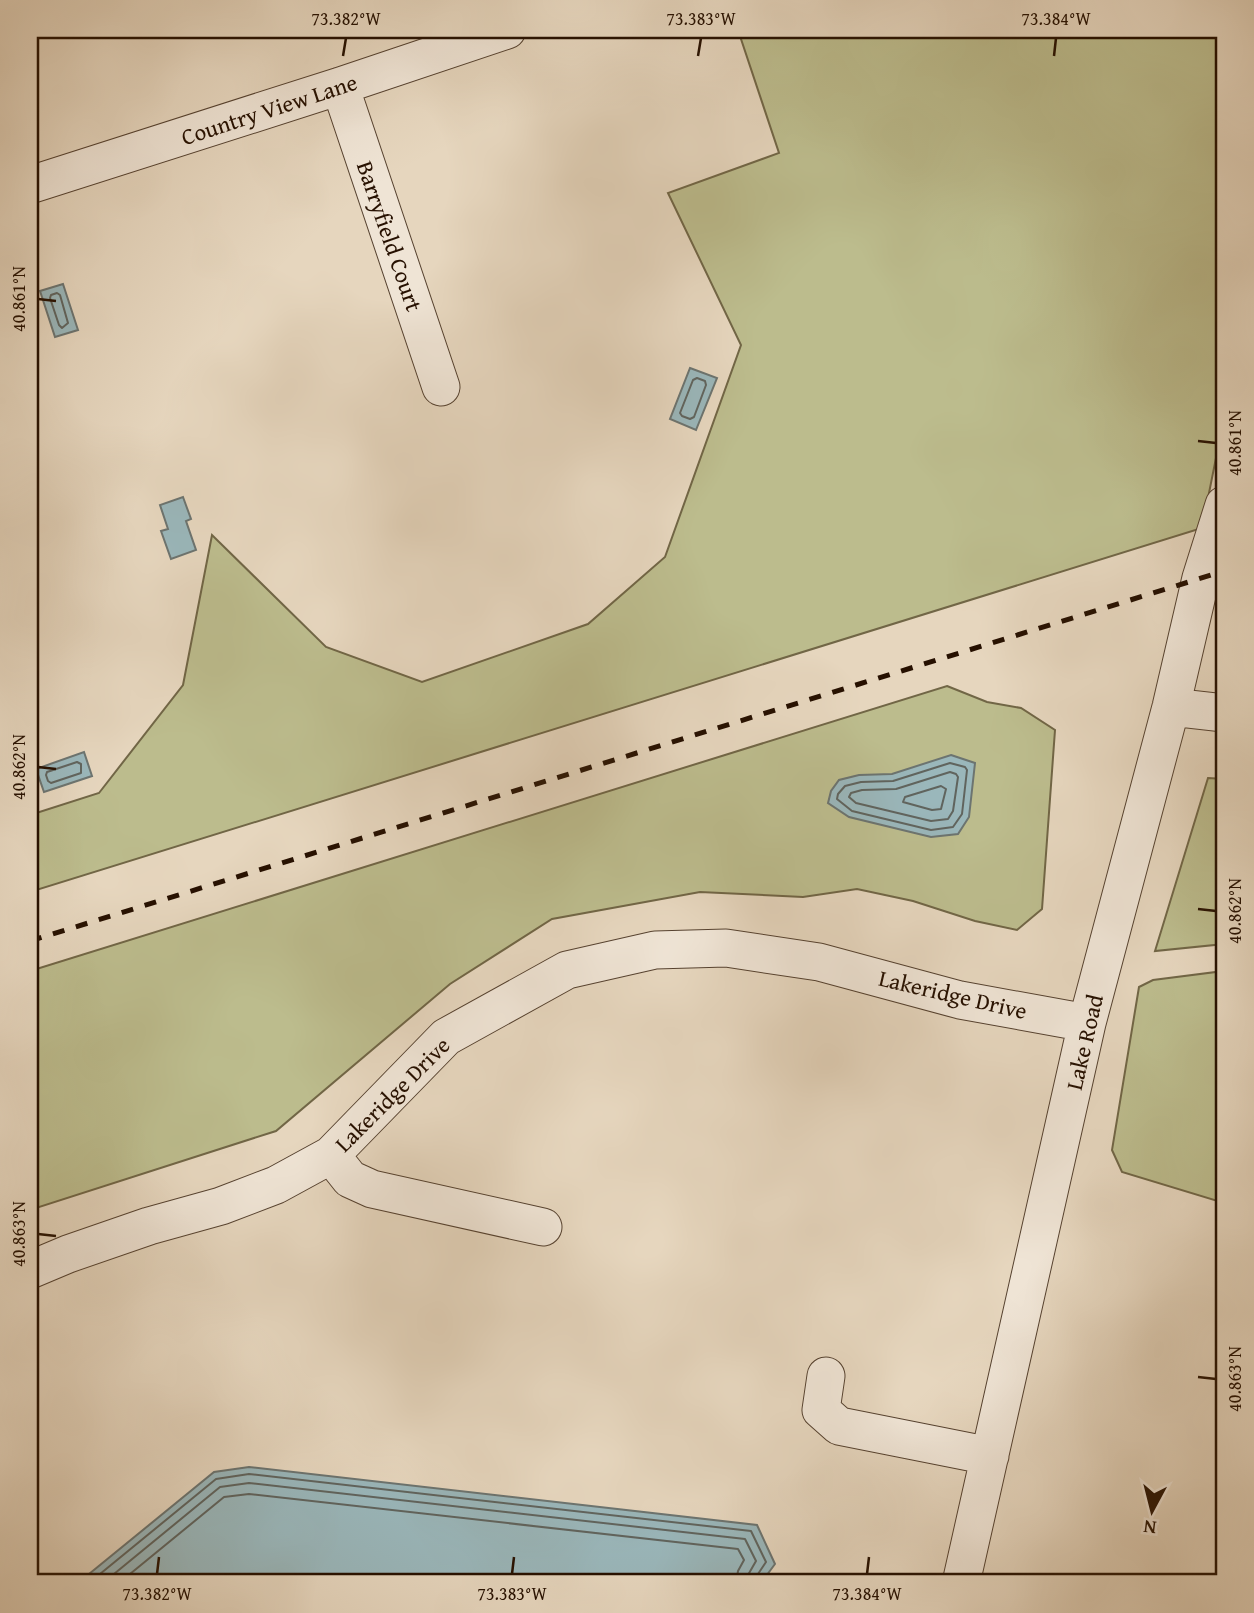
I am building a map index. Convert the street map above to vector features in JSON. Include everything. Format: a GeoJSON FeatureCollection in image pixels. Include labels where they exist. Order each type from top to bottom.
{"type":"FeatureCollection","features":[{"type":"Feature","properties":{"kind":"street","name":"Country View Lane"},"geometry":{"type":"LineString","coordinates":[[30,185],[507,30]]}},
{"type":"Feature","properties":{"kind":"street","name":"Barryfield Court"},"geometry":{"type":"LineString","coordinates":[[340,86],[440,387]]}},
{"type":"Feature","properties":{"kind":"street","name":"Lake Road"},"geometry":{"type":"LineString","coordinates":[[961,1583],[1087,1023],[1171,707],[1201,578],[1224,505]]}},
{"type":"Feature","properties":{"kind":"street"},"geometry":{"type":"LineString","coordinates":[[1171,707],[1224,713]]}},
{"type":"Feature","properties":{"kind":"street","name":"Lakeridge Drive"},"geometry":{"type":"LineString","coordinates":[[30,1270],[149,1226],[221,1206],[276,1185],[331,1155],[446,1037],[567,970],[655,950],[726,948],[819,961],[960,1000],[1087,1023]]}},
{"type":"Feature","properties":{"kind":"street"},"geometry":{"type":"LineString","coordinates":[[331,1155],[350,1180],[372,1189],[543,1227]]}},
{"type":"Feature","properties":{"kind":"street"},"geometry":{"type":"LineString","coordinates":[[827,1376],[821,1410],[838,1426],[990,1456]]}},
{"type":"Feature","properties":{"kind":"green space"},"geometry":{"type":"Polygon","coordinates":[[[738,30],[1224,30],[1224,418],[1202,528],[30,892],[30,815],[99,793],[183,685],[212,535],[326,647],[422,682],[588,624],[665,557],[741,345],[668,193],[779,153],[738,30]]]}},
{"type":"Feature","properties":{"kind":"green space"},"geometry":{"type":"Polygon","coordinates":[[[947,686],[987,702],[1021,708],[1055,730],[1042,909],[1017,930],[975,921],[913,901],[857,889],[803,897],[700,892],[552,919],[450,984],[276,1131],[30,1210],[30,971],[947,686]]]}},
{"type":"Feature","properties":{"kind":"green space"},"geometry":{"type":"Polygon","coordinates":[[[1208,778],[1224,779],[1224,944],[1155,951],[1208,778]]]}},
{"type":"Feature","properties":{"kind":"green space"},"geometry":{"type":"Polygon","coordinates":[[[1224,971],[1224,1203],[1122,1172],[1112,1150],[1139,987],[1153,980],[1224,971]]]}},
{"type":"Feature","properties":{"kind":"water"},"geometry":{"type":"Polygon","coordinates":[[[63,284],[78,330],[55,337],[40,291],[63,284]]]}},
{"type":"Feature","properties":{"kind":"water"},"geometry":{"type":"Polygon","coordinates":[[[690,368],[717,378],[696,430],[670,419],[690,368]]]}},
{"type":"Feature","properties":{"kind":"water"},"geometry":{"type":"Polygon","coordinates":[[[183,497],[191,519],[186,521],[196,550],[171,559],[161,531],[168,529],[160,505],[183,497]]]}},
{"type":"Feature","properties":{"kind":"water"},"geometry":{"type":"Polygon","coordinates":[[[84,752],[92,776],[44,792],[36,769],[84,752]]]}},
{"type":"Feature","properties":{"kind":"water"},"geometry":{"type":"Polygon","coordinates":[[[951,755],[975,763],[969,817],[958,834],[931,837],[849,817],[828,803],[831,791],[839,780],[859,775],[892,774],[951,755]]]}},
{"type":"Feature","properties":{"kind":"water"},"geometry":{"type":"Polygon","coordinates":[[[249,1467],[757,1525],[775,1564],[761,1583],[78,1583],[214,1472],[249,1467]]]}},
{"type":"Feature","properties":{"kind":"railway"},"geometry":{"type":"LineString","coordinates":[[30,941],[1224,571]]}}]}
